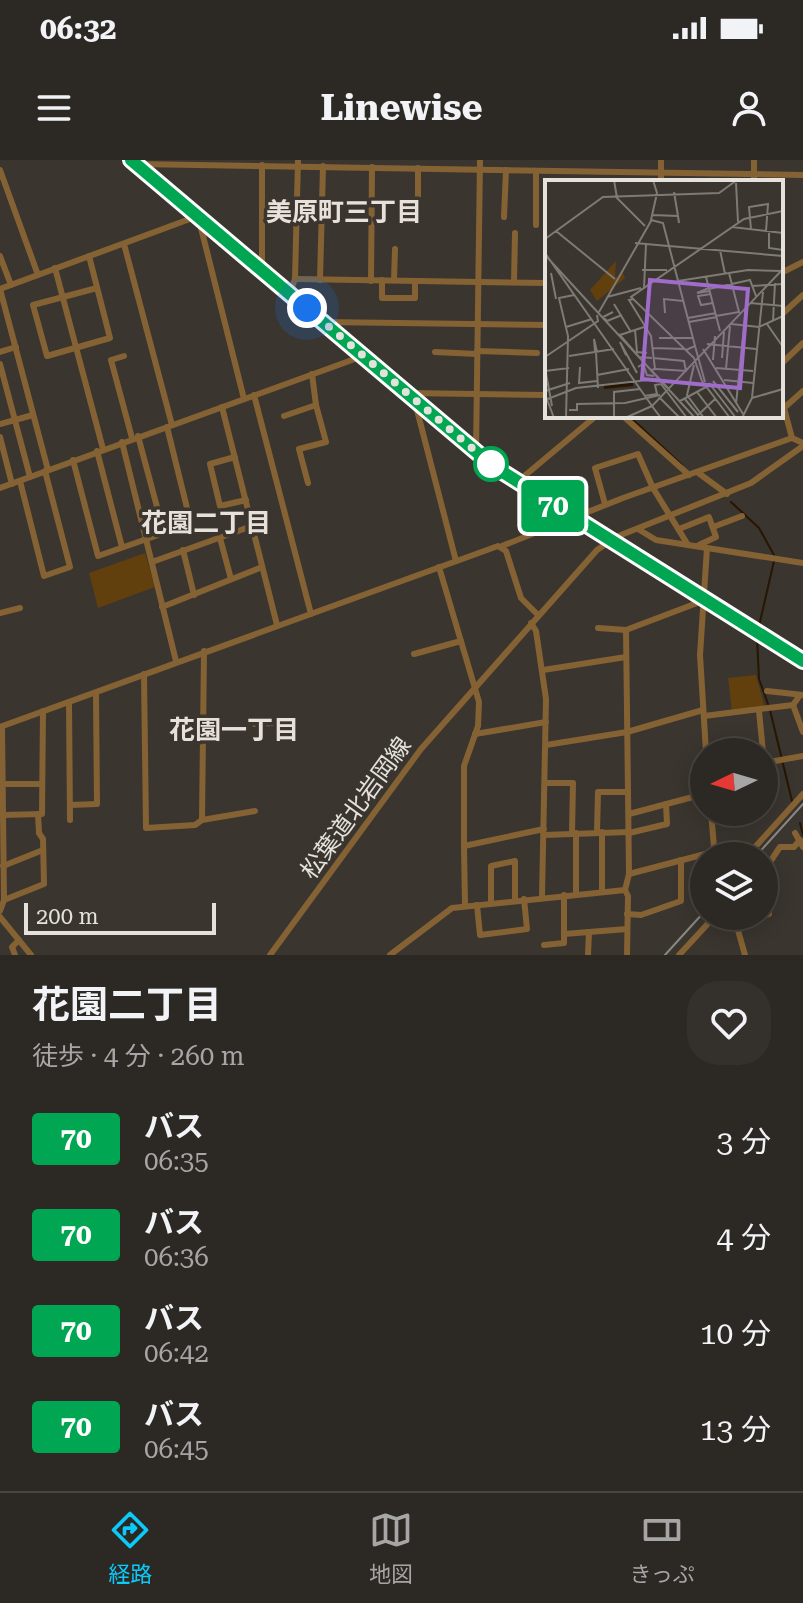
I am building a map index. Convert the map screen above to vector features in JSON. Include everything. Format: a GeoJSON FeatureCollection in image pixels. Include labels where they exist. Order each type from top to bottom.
{"type":"FeatureCollection","features":[{"type":"Feature","properties":{"kind":"main road"},"geometry":{"type":"LineString","coordinates":[[134,162],[516,483],[803,661]]}},
{"type":"Feature","properties":{"kind":"street"},"geometry":{"type":"LineString","coordinates":[[476,452],[480,160]]}},
{"type":"Feature","properties":{"kind":"street"},"geometry":{"type":"LineString","coordinates":[[609,160],[609,172]]}},
{"type":"Feature","properties":{"kind":"street"},"geometry":{"type":"LineString","coordinates":[[661,160],[661,180]]}},
{"type":"Feature","properties":{"kind":"street"},"geometry":{"type":"LineString","coordinates":[[754,160],[754,178]]}},
{"type":"Feature","properties":{"kind":"street"},"geometry":{"type":"LineString","coordinates":[[134,162],[298,163],[418,168],[429,164],[480,169],[754,178],[803,175]]}},
{"type":"Feature","properties":{"kind":"street"},"geometry":{"type":"LineString","coordinates":[[290,293],[295,279],[298,163]]}},
{"type":"Feature","properties":{"kind":"street"},"geometry":{"type":"LineString","coordinates":[[262,165],[262,271]]}},
{"type":"Feature","properties":{"kind":"street"},"geometry":{"type":"LineString","coordinates":[[320,280],[323,166]]}},
{"type":"Feature","properties":{"kind":"street"},"geometry":{"type":"LineString","coordinates":[[371,281],[372,167]]}},
{"type":"Feature","properties":{"kind":"street"},"geometry":{"type":"LineString","coordinates":[[418,168],[418,211]]}},
{"type":"Feature","properties":{"kind":"street"},"geometry":{"type":"LineString","coordinates":[[0,170],[38,275]]}},
{"type":"Feature","properties":{"kind":"street"},"geometry":{"type":"LineString","coordinates":[[504,217],[506,170]]}},
{"type":"Feature","properties":{"kind":"street"},"geometry":{"type":"LineString","coordinates":[[536,171],[536,225]]}},
{"type":"Feature","properties":{"kind":"street"},"geometry":{"type":"LineString","coordinates":[[20,481],[44,576],[70,567],[0,289],[198,216],[244,399]]}},
{"type":"Feature","properties":{"kind":"street"},"geometry":{"type":"LineString","coordinates":[[514,282],[515,233]]}},
{"type":"Feature","properties":{"kind":"street"},"geometry":{"type":"LineString","coordinates":[[124,244],[170,426],[188,512]]}},
{"type":"Feature","properties":{"kind":"street"},"geometry":{"type":"LineString","coordinates":[[394,280],[395,249]]}},
{"type":"Feature","properties":{"kind":"street"},"geometry":{"type":"LineString","coordinates":[[0,256],[11,285]]}},
{"type":"Feature","properties":{"kind":"street"},"geometry":{"type":"LineString","coordinates":[[89,256],[110,338],[47,356],[33,305],[97,288]]}},
{"type":"Feature","properties":{"kind":"street"},"geometry":{"type":"LineString","coordinates":[[783,272],[803,262]]}},
{"type":"Feature","properties":{"kind":"street"},"geometry":{"type":"LineString","coordinates":[[55,268],[122,547]]}},
{"type":"Feature","properties":{"kind":"street"},"geometry":{"type":"LineString","coordinates":[[295,279],[545,283]]}},
{"type":"Feature","properties":{"kind":"street"},"geometry":{"type":"LineString","coordinates":[[382,280],[382,298],[415,298],[415,281]]}},
{"type":"Feature","properties":{"kind":"street"},"geometry":{"type":"LineString","coordinates":[[783,313],[803,295]]}},
{"type":"Feature","properties":{"kind":"street"},"geometry":{"type":"LineString","coordinates":[[323,322],[545,325]]}},
{"type":"Feature","properties":{"kind":"street"},"geometry":{"type":"LineString","coordinates":[[783,362],[803,343]]}},
{"type":"Feature","properties":{"kind":"street"},"geometry":{"type":"LineString","coordinates":[[0,352],[16,347]]}},
{"type":"Feature","properties":{"kind":"street"},"geometry":{"type":"LineString","coordinates":[[435,352],[537,353]]}},
{"type":"Feature","properties":{"kind":"street"},"geometry":{"type":"LineString","coordinates":[[73,460],[98,556],[164,533],[111,360],[124,356]]}},
{"type":"Feature","properties":{"kind":"street"},"geometry":{"type":"LineString","coordinates":[[0,488],[363,356]]}},
{"type":"Feature","properties":{"kind":"street"},"geometry":{"type":"LineString","coordinates":[[0,364],[30,477]]}},
{"type":"Feature","properties":{"kind":"street"},"geometry":{"type":"LineString","coordinates":[[308,483],[299,449],[326,442],[312,374]]}},
{"type":"Feature","properties":{"kind":"street"},"geometry":{"type":"LineString","coordinates":[[784,408],[803,391]]}},
{"type":"Feature","properties":{"kind":"street"},"geometry":{"type":"LineString","coordinates":[[406,393],[545,395]]}},
{"type":"Feature","properties":{"kind":"street"},"geometry":{"type":"LineString","coordinates":[[254,395],[311,614]]}},
{"type":"Feature","properties":{"kind":"street"},"geometry":{"type":"LineString","coordinates":[[609,541],[727,494],[773,470],[803,445],[792,438],[783,404]]}},
{"type":"Feature","properties":{"kind":"street"},"geometry":{"type":"LineString","coordinates":[[284,416],[316,405]]}},
{"type":"Feature","properties":{"kind":"street"},"geometry":{"type":"LineString","coordinates":[[421,405],[417,410],[456,561]]}},
{"type":"Feature","properties":{"kind":"street"},"geometry":{"type":"LineString","coordinates":[[222,407],[277,625]]}},
{"type":"Feature","properties":{"kind":"street"},"geometry":{"type":"LineString","coordinates":[[0,424],[33,415]]}},
{"type":"Feature","properties":{"kind":"street"},"geometry":{"type":"LineString","coordinates":[[516,483],[594,418]]}},
{"type":"Feature","properties":{"kind":"street"},"geometry":{"type":"LineString","coordinates":[[625,418],[693,473],[727,494]]}},
{"type":"Feature","properties":{"kind":"street"},"geometry":{"type":"LineString","coordinates":[[0,437],[12,484]]}},
{"type":"Feature","properties":{"kind":"street"},"geometry":{"type":"LineString","coordinates":[[31,955],[0,914],[4,900],[1,727],[792,438]]}},
{"type":"Feature","properties":{"kind":"street"},"geometry":{"type":"LineString","coordinates":[[122,442],[176,661]]}},
{"type":"Feature","properties":{"kind":"street"},"geometry":{"type":"LineString","coordinates":[[605,504],[595,468],[638,454],[653,488],[688,545]]}},
{"type":"Feature","properties":{"kind":"street"},"geometry":{"type":"LineString","coordinates":[[235,457],[210,464],[220,506],[246,500]]}},
{"type":"Feature","properties":{"kind":"street"},"geometry":{"type":"LineString","coordinates":[[713,527],[742,516]]}},
{"type":"Feature","properties":{"kind":"street"},"geometry":{"type":"LineString","coordinates":[[679,529],[709,517],[716,537],[696,546]]}},
{"type":"Feature","properties":{"kind":"street"},"geometry":{"type":"LineString","coordinates":[[152,562],[252,526]]}},
{"type":"Feature","properties":{"kind":"street"},"geometry":{"type":"LineString","coordinates":[[638,529],[656,540],[803,563]]}},
{"type":"Feature","properties":{"kind":"street"},"geometry":{"type":"LineString","coordinates":[[220,538],[231,579]]}},
{"type":"Feature","properties":{"kind":"street","name":"松葉道北岩岡線"},"geometry":{"type":"LineString","coordinates":[[270,955],[421,749],[538,615],[609,541]]}},
{"type":"Feature","properties":{"kind":"street"},"geometry":{"type":"LineString","coordinates":[[502,546],[521,598],[538,615]]}},
{"type":"Feature","properties":{"kind":"street"},"geometry":{"type":"LineString","coordinates":[[705,738],[700,655],[707,548]]}},
{"type":"Feature","properties":{"kind":"street"},"geometry":{"type":"LineString","coordinates":[[183,550],[194,595]]}},
{"type":"Feature","properties":{"kind":"street"},"geometry":{"type":"LineString","coordinates":[[162,607],[262,567]]}},
{"type":"Feature","properties":{"kind":"street"},"geometry":{"type":"LineString","coordinates":[[439,567],[479,708],[475,734],[464,766],[465,906]]}},
{"type":"Feature","properties":{"kind":"street"},"geometry":{"type":"LineString","coordinates":[[598,628],[626,630],[705,600]]}},
{"type":"Feature","properties":{"kind":"street"},"geometry":{"type":"LineString","coordinates":[[0,613],[20,608]]}},
{"type":"Feature","properties":{"kind":"street"},"geometry":{"type":"LineString","coordinates":[[531,623],[536,631],[543,670],[546,722],[542,896]]}},
{"type":"Feature","properties":{"kind":"street"},"geometry":{"type":"LineString","coordinates":[[626,630],[629,814],[629,874],[625,890],[627,955]]}},
{"type":"Feature","properties":{"kind":"street"},"geometry":{"type":"LineString","coordinates":[[414,654],[461,641]]}},
{"type":"Feature","properties":{"kind":"street"},"geometry":{"type":"LineString","coordinates":[[202,820],[204,651]]}},
{"type":"Feature","properties":{"kind":"street"},"geometry":{"type":"LineString","coordinates":[[543,670],[626,657]]}},
{"type":"Feature","properties":{"kind":"street"},"geometry":{"type":"LineString","coordinates":[[144,674],[146,828],[195,825],[202,820],[255,811]]}},
{"type":"Feature","properties":{"kind":"street"},"geometry":{"type":"LineString","coordinates":[[767,691],[802,695]]}},
{"type":"Feature","properties":{"kind":"street"},"geometry":{"type":"LineString","coordinates":[[70,805],[97,804],[96,693]]}},
{"type":"Feature","properties":{"kind":"street"},"geometry":{"type":"LineString","coordinates":[[546,745],[627,732],[703,713],[770,710],[793,705],[802,695]]}},
{"type":"Feature","properties":{"kind":"street"},"geometry":{"type":"LineString","coordinates":[[69,702],[70,820]]}},
{"type":"Feature","properties":{"kind":"street"},"geometry":{"type":"LineString","coordinates":[[793,705],[803,732]]}},
{"type":"Feature","properties":{"kind":"street"},"geometry":{"type":"LineString","coordinates":[[3,815],[42,814],[43,711]]}},
{"type":"Feature","properties":{"kind":"street"},"geometry":{"type":"LineString","coordinates":[[759,711],[762,738]]}},
{"type":"Feature","properties":{"kind":"street"},"geometry":{"type":"LineString","coordinates":[[475,734],[546,722]]}},
{"type":"Feature","properties":{"kind":"street"},"geometry":{"type":"LineString","coordinates":[[255,724],[273,723]]}},
{"type":"Feature","properties":{"kind":"street"},"geometry":{"type":"LineString","coordinates":[[778,762],[803,756]]}},
{"type":"Feature","properties":{"kind":"street"},"geometry":{"type":"LineString","coordinates":[[546,783],[573,783],[576,894]]}},
{"type":"Feature","properties":{"kind":"street"},"geometry":{"type":"LineString","coordinates":[[3,784],[42,784]]}},
{"type":"Feature","properties":{"kind":"street"},"geometry":{"type":"LineString","coordinates":[[602,892],[598,792],[628,792]]}},
{"type":"Feature","properties":{"kind":"street"},"geometry":{"type":"LineString","coordinates":[[760,842],[803,794]]}},
{"type":"Feature","properties":{"kind":"street"},"geometry":{"type":"LineString","coordinates":[[629,814],[690,798]]}},
{"type":"Feature","properties":{"kind":"street"},"geometry":{"type":"LineString","coordinates":[[464,846],[544,832],[629,833],[667,824],[666,804]]}},
{"type":"Feature","properties":{"kind":"street"},"geometry":{"type":"LineString","coordinates":[[4,900],[42,886],[43,850],[38,814]]}},
{"type":"Feature","properties":{"kind":"street"},"geometry":{"type":"LineString","coordinates":[[778,850],[780,847],[794,847],[799,840]]}},
{"type":"Feature","properties":{"kind":"street"},"geometry":{"type":"LineString","coordinates":[[3,866],[43,850]]}},
{"type":"Feature","properties":{"kind":"street"},"geometry":{"type":"LineString","coordinates":[[629,874],[690,858]]}},
{"type":"Feature","properties":{"kind":"street"},"geometry":{"type":"LineString","coordinates":[[627,914],[641,915],[676,906],[681,901],[681,860]]}},
{"type":"Feature","properties":{"kind":"street"},"geometry":{"type":"LineString","coordinates":[[491,903],[491,866],[515,861],[515,900]]}},
{"type":"Feature","properties":{"kind":"street"},"geometry":{"type":"LineString","coordinates":[[390,955],[448,911],[465,906],[625,890]]}},
{"type":"Feature","properties":{"kind":"street"},"geometry":{"type":"LineString","coordinates":[[544,945],[564,943],[564,895]]}},
{"type":"Feature","properties":{"kind":"street"},"geometry":{"type":"LineString","coordinates":[[477,905],[480,935],[527,929],[524,899]]}},
{"type":"Feature","properties":{"kind":"street"},"geometry":{"type":"LineString","coordinates":[[564,934],[627,929]]}},
{"type":"Feature","properties":{"kind":"street"},"geometry":{"type":"LineString","coordinates":[[679,955],[702,930]]}},
{"type":"Feature","properties":{"kind":"street"},"geometry":{"type":"LineString","coordinates":[[738,930],[745,955]]}},
{"type":"Feature","properties":{"kind":"street"},"geometry":{"type":"LineString","coordinates":[[588,955],[589,932]]}},
{"type":"Feature","properties":{"kind":"street"},"geometry":{"type":"LineString","coordinates":[[15,955],[12,947],[19,940]]}},
{"type":"Feature","properties":{"kind":"shaded area"},"geometry":{"type":"Polygon","coordinates":[[[145,553],[155,587],[98,608],[89,573],[145,553]]]}},
{"type":"Feature","properties":{"kind":"shaded area"},"geometry":{"type":"Polygon","coordinates":[[[756,675],[765,708],[732,711],[728,678],[756,675]]]}},
{"type":"Feature","properties":{"kind":"waterway"},"geometry":{"type":"LineString","coordinates":[[631,418],[682,465]]}},
{"type":"Feature","properties":{"kind":"waterway"},"geometry":{"type":"LineString","coordinates":[[731,502],[759,528],[774,555]]}},
{"type":"Feature","properties":{"kind":"waterway"},"geometry":{"type":"LineString","coordinates":[[759,626],[774,561]]}},
{"type":"Feature","properties":{"kind":"waterway"},"geometry":{"type":"LineString","coordinates":[[757,638],[759,679],[768,704]]}},
{"type":"Feature","properties":{"kind":"waterway"},"geometry":{"type":"LineString","coordinates":[[770,710],[792,801]]}},
{"type":"Feature","properties":{"kind":"waterway"},"geometry":{"type":"LineString","coordinates":[[800,823],[803,835]]}},
{"type":"Feature","properties":{"kind":"railway"},"geometry":{"type":"LineString","coordinates":[[769,842],[803,804]]}},
{"type":"Feature","properties":{"kind":"railway"},"geometry":{"type":"LineString","coordinates":[[665,955],[690,927]]}},
{"type":"Feature","properties":{"kind":"bus line","name":"70"},"geometry":{"type":"LineString","coordinates":[[131,160],[493,466],[803,661]]}},
{"type":"Feature","properties":{"kind":"district","name":"美原町三丁目"},"geometry":{"type":"Point","coordinates":[344,212]}},
{"type":"Feature","properties":{"kind":"district","name":"花園二丁目"},"geometry":{"type":"Point","coordinates":[206,523]}},
{"type":"Feature","properties":{"kind":"district","name":"花園一丁目"},"geometry":{"type":"Point","coordinates":[234,730]}},
{"type":"Feature","properties":{"kind":"route"},"geometry":{"type":"LineString","coordinates":[[307,308],[493,466],[491,464]]}}]}
